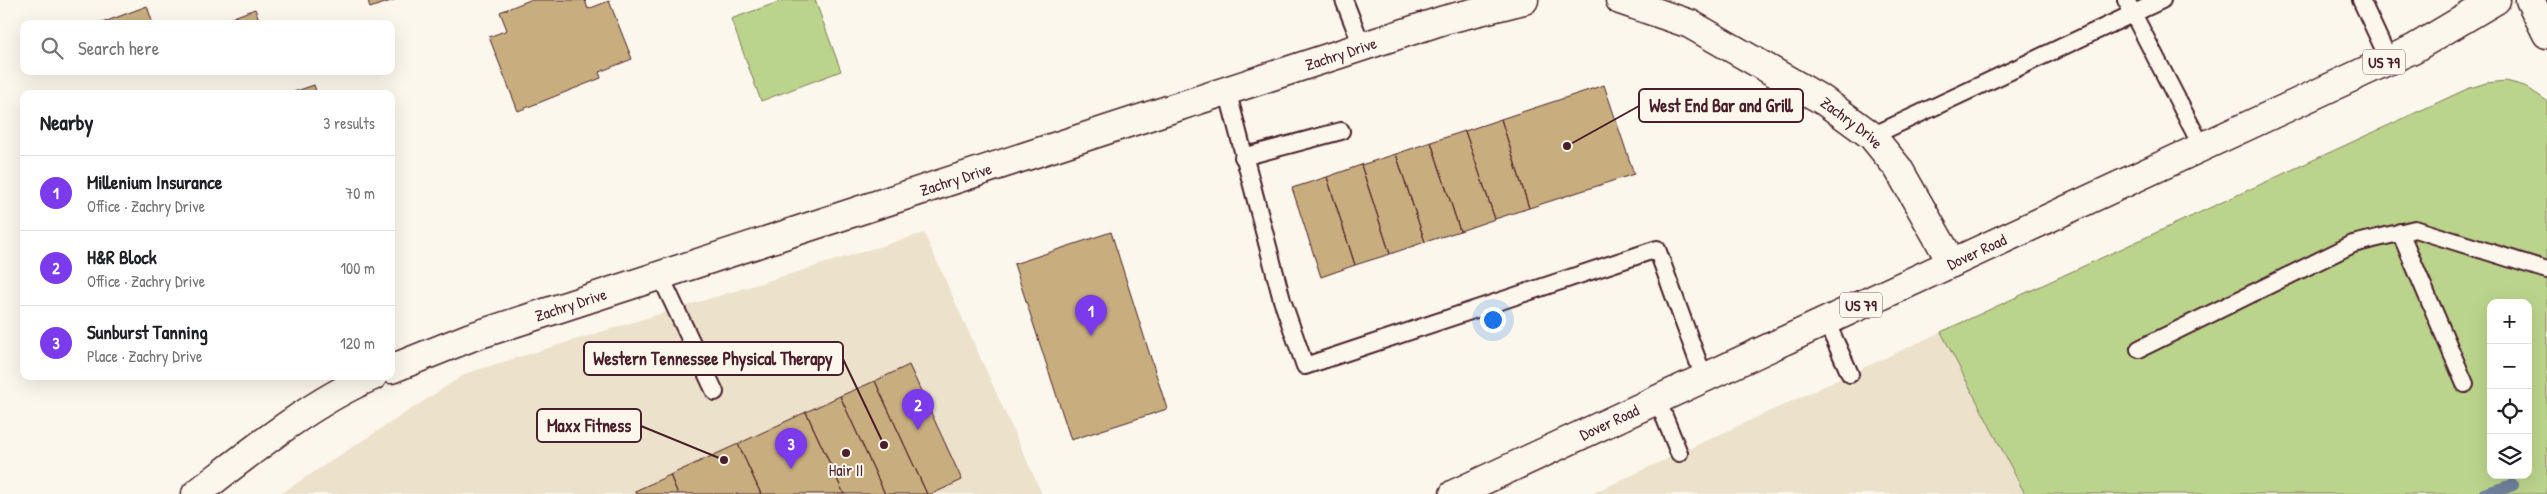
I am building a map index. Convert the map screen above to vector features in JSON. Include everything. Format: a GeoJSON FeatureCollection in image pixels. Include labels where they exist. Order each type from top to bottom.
{"type":"FeatureCollection","features":[{"type":"Feature","properties":{"kind":"street","name":"Zachry Drive"},"geometry":{"type":"LineString","coordinates":[[395,367],[471,337],[1362,46],[1444,20],[1524,0]]}},
{"type":"Feature","properties":{"kind":"street","name":"Zachry Drive"},"geometry":{"type":"LineString","coordinates":[[1620,0],[1690,24],[1824,101],[1872,136],[1898,168],[1952,263]]}},
{"type":"Feature","properties":{"kind":"street","name":"Dover Road"},"geometry":{"type":"LineString","coordinates":[[1467,491],[1657,399],[2413,49],[2496,0]]}},
{"type":"Feature","properties":{"kind":"street"},"geometry":{"type":"LineString","coordinates":[[2530,0],[2547,34]]}},
{"type":"Feature","properties":{"kind":"street"},"geometry":{"type":"LineString","coordinates":[[196,494],[265,441],[352,385],[364,380]]}},
{"type":"Feature","properties":{"kind":"lane"},"geometry":{"type":"LineString","coordinates":[[1344,0],[1362,46]]}},
{"type":"Feature","properties":{"kind":"lane"},"geometry":{"type":"LineString","coordinates":[[1872,136],[2130,7],[2162,0]]}},
{"type":"Feature","properties":{"kind":"lane"},"geometry":{"type":"LineString","coordinates":[[2361,0],[2389,60]]}},
{"type":"Feature","properties":{"kind":"lane"},"geometry":{"type":"LineString","coordinates":[[2130,7],[2202,147]]}},
{"type":"Feature","properties":{"kind":"lane"},"geometry":{"type":"LineString","coordinates":[[1227,90],[1282,300],[1305,366],[1657,248],[1704,378]]}},
{"type":"Feature","properties":{"kind":"lane"},"geometry":{"type":"LineString","coordinates":[[1243,157],[1341,132]]}},
{"type":"Feature","properties":{"kind":"lane"},"geometry":{"type":"LineString","coordinates":[[2139,349],[2353,244],[2400,232],[2414,230],[2547,270]]}},
{"type":"Feature","properties":{"kind":"lane"},"geometry":{"type":"LineString","coordinates":[[2400,232],[2465,384]]}},
{"type":"Feature","properties":{"kind":"lane"},"geometry":{"type":"LineString","coordinates":[[660,275],[715,392]]}},
{"type":"Feature","properties":{"kind":"lane"},"geometry":{"type":"LineString","coordinates":[[1826,321],[1850,374]]}},
{"type":"Feature","properties":{"kind":"lane"},"geometry":{"type":"LineString","coordinates":[[1657,399],[1679,453]]}},
{"type":"Feature","properties":{"kind":"shaded area"},"geometry":{"type":"Polygon","coordinates":[[[924,233],[1042,494],[280,494],[467,373],[924,233]]]}},
{"type":"Feature","properties":{"kind":"shaded area"},"geometry":{"type":"Polygon","coordinates":[[[1941,332],[2025,494],[1591,494],[1941,332]]]}},
{"type":"Feature","properties":{"kind":"green space"},"geometry":{"type":"Polygon","coordinates":[[[784,0],[815,0],[841,71],[761,101],[731,19],[784,0]]]}},
{"type":"Feature","properties":{"kind":"green space"},"geometry":{"type":"Polygon","coordinates":[[[2506,81],[2525,86],[2547,101],[2547,494],[2025,494],[1941,332],[2467,89],[2486,83],[2506,81]]]}},
{"type":"Feature","properties":{"kind":"building"},"geometry":{"type":"Polygon","coordinates":[[[368,0],[394,0],[370,8],[368,0]]]}},
{"type":"Feature","properties":{"kind":"building"},"geometry":{"type":"Polygon","coordinates":[[[530,0],[585,0],[588,9],[609,1],[632,59],[599,72],[601,78],[518,111],[489,37],[507,30],[500,12],[530,0]]]}},
{"type":"Feature","properties":{"kind":"building"},"geometry":{"type":"Polygon","coordinates":[[[147,6],[152,20],[110,20],[147,6]]]}},
{"type":"Feature","properties":{"kind":"building"},"geometry":{"type":"Polygon","coordinates":[[[255,9],[259,20],[226,20],[255,9]]]}},
{"type":"Feature","properties":{"kind":"building"},"geometry":{"type":"Polygon","coordinates":[[[314,85],[316,90],[300,90],[314,85]]]}},
{"type":"Feature","properties":{"kind":"building"},"geometry":{"type":"Polygon","coordinates":[[[1604,85],[1634,174],[1529,208],[1501,119],[1604,85]]]}},
{"type":"Feature","properties":{"kind":"building"},"geometry":{"type":"Polygon","coordinates":[[[1501,119],[1529,208],[1495,219],[1465,131],[1501,119]]]}},
{"type":"Feature","properties":{"kind":"building"},"geometry":{"type":"Polygon","coordinates":[[[1465,131],[1495,219],[1460,231],[1431,142],[1465,131]]]}},
{"type":"Feature","properties":{"kind":"building"},"geometry":{"type":"Polygon","coordinates":[[[1431,142],[1460,231],[1425,242],[1396,154],[1431,142]]]}},
{"type":"Feature","properties":{"kind":"building"},"geometry":{"type":"Polygon","coordinates":[[[1396,154],[1425,242],[1390,254],[1361,165],[1396,154]]]}},
{"type":"Feature","properties":{"kind":"building"},"geometry":{"type":"Polygon","coordinates":[[[1361,165],[1390,254],[1355,265],[1327,177],[1361,165]]]}},
{"type":"Feature","properties":{"kind":"building"},"geometry":{"type":"Polygon","coordinates":[[[1327,177],[1355,265],[1321,277],[1292,188],[1327,177]]]}},
{"type":"Feature","properties":{"kind":"building"},"geometry":{"type":"Polygon","coordinates":[[[1111,232],[1167,409],[1071,440],[1014,264],[1111,232]]]}},
{"type":"Feature","properties":{"kind":"building"},"geometry":{"type":"Polygon","coordinates":[[[909,365],[962,480],[932,494],[927,494],[875,381],[909,365]]]}},
{"type":"Feature","properties":{"kind":"building"},"geometry":{"type":"Polygon","coordinates":[[[875,381],[927,494],[885,494],[840,396],[875,381]]]}},
{"type":"Feature","properties":{"kind":"building","name":"Hair II"},"geometry":{"type":"Polygon","coordinates":[[[840,396],[885,494],[844,494],[806,412],[840,396]]]}},
{"type":"Feature","properties":{"kind":"building"},"geometry":{"type":"Polygon","coordinates":[[[806,412],[844,494],[761,494],[738,444],[806,412]]]}},
{"type":"Feature","properties":{"kind":"building"},"geometry":{"type":"Polygon","coordinates":[[[738,444],[761,494],[678,494],[670,475],[738,444]]]}},
{"type":"Feature","properties":{"kind":"building"},"geometry":{"type":"Polygon","coordinates":[[[670,475],[678,494],[636,494],[635,491],[670,475]]]}},
{"type":"Feature","properties":{"kind":"waterway"},"geometry":{"type":"LineString","coordinates":[[2484,494],[2513,485]]}},
{"type":"Feature","properties":{"kind":"place","name":"West End Bar and Grill"},"geometry":{"type":"Point","coordinates":[1567,146]}},
{"type":"Feature","properties":{"kind":"place","name":"Millenium Insurance"},"geometry":{"type":"Point","coordinates":[1091,336]}},
{"type":"Feature","properties":{"kind":"place","name":"H&R Block"},"geometry":{"type":"Point","coordinates":[918,430]}},
{"type":"Feature","properties":{"kind":"place","name":"Western Tennessee Physical Therapy"},"geometry":{"type":"Point","coordinates":[884,445]}},
{"type":"Feature","properties":{"kind":"place","name":"Hair II"},"geometry":{"type":"Point","coordinates":[846,453]}},
{"type":"Feature","properties":{"kind":"place","name":"Maxx Fitness"},"geometry":{"type":"Point","coordinates":[724,460]}},
{"type":"Feature","properties":{"kind":"place","name":"Sunburst Tanning"},"geometry":{"type":"Point","coordinates":[791,469]}}]}
